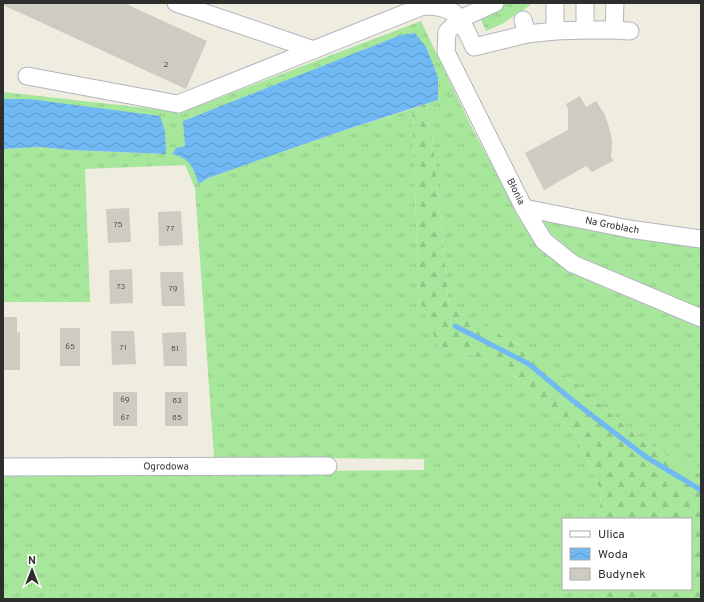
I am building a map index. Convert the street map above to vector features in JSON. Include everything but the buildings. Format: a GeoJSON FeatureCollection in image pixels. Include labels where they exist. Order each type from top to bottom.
{"type":"FeatureCollection","features":[{"type":"Feature","properties":{"kind":"street"},"geometry":{"type":"LineString","coordinates":[[176,3],[314,50]]}},
{"type":"Feature","properties":{"kind":"street","name":"Błonia"},"geometry":{"type":"LineString","coordinates":[[495,3],[460,19],[447,32],[446,52],[524,208],[544,241],[573,264],[701,318]]}},
{"type":"Feature","properties":{"kind":"street"},"geometry":{"type":"LineString","coordinates":[[555,3],[555,31]]}},
{"type":"Feature","properties":{"kind":"street"},"geometry":{"type":"LineString","coordinates":[[584,30],[585,3]]}},
{"type":"Feature","properties":{"kind":"street"},"geometry":{"type":"LineString","coordinates":[[27,76],[178,104],[423,6],[444,8],[452,11],[460,19],[474,47],[525,27],[555,31],[622,31],[615,3]]}},
{"type":"Feature","properties":{"kind":"street","name":"Na Groblach"},"geometry":{"type":"LineString","coordinates":[[524,208],[629,229],[701,239]]}},
{"type":"Feature","properties":{"kind":"street","name":"Ogrodowa"},"geometry":{"type":"LineString","coordinates":[[3,467],[328,466]]}},
{"type":"Feature","properties":{"kind":"green space"},"geometry":{"type":"Polygon","coordinates":[[[507,3],[531,3],[529,6],[502,24],[486,31],[480,18],[507,3]]]}},
{"type":"Feature","properties":{"kind":"green space"},"geometry":{"type":"Polygon","coordinates":[[[421,21],[472,128],[533,241],[560,263],[584,279],[701,328],[701,475],[668,457],[637,436],[576,384],[528,350],[449,307],[433,141],[426,104],[437,100],[176,148],[191,164],[199,184],[208,178],[342,131],[412,109],[419,298],[438,346],[483,358],[519,379],[577,436],[601,493],[599,518],[562,518],[562,590],[593,590],[593,599],[3,599],[3,474],[424,470],[424,459],[214,457],[195,188],[185,165],[85,169],[90,302],[3,302],[3,149],[40,147],[69,150],[166,154],[29,99],[3,99],[3,92],[182,112],[421,21]]]}},
{"type":"Feature","properties":{"kind":"green space"},"geometry":{"type":"Polygon","coordinates":[[[426,104],[433,141],[449,307],[528,350],[576,384],[637,436],[668,457],[701,475],[701,599],[593,599],[593,590],[692,590],[692,518],[599,518],[601,493],[577,436],[519,379],[483,358],[438,346],[419,298],[412,109],[426,104]]]}},
{"type":"Feature","properties":{"kind":"green space"},"geometry":{"type":"Polygon","coordinates":[[[540,218],[701,243],[701,312],[581,259],[551,234],[540,218]]]}},
{"type":"Feature","properties":{"kind":"water"},"geometry":{"type":"Polygon","coordinates":[[[415,33],[426,47],[438,77],[438,100],[342,131],[208,178],[199,184],[190,164],[184,158],[172,154],[176,148],[185,146],[183,121],[401,35],[415,33]]]}},
{"type":"Feature","properties":{"kind":"water"},"geometry":{"type":"Polygon","coordinates":[[[3,99],[29,99],[160,116],[165,131],[166,154],[69,150],[40,147],[3,149],[3,99]]]}},
{"type":"Feature","properties":{"kind":"waterway"},"geometry":{"type":"LineString","coordinates":[[455,326],[529,364],[572,400],[646,457],[701,490]]}}]}
